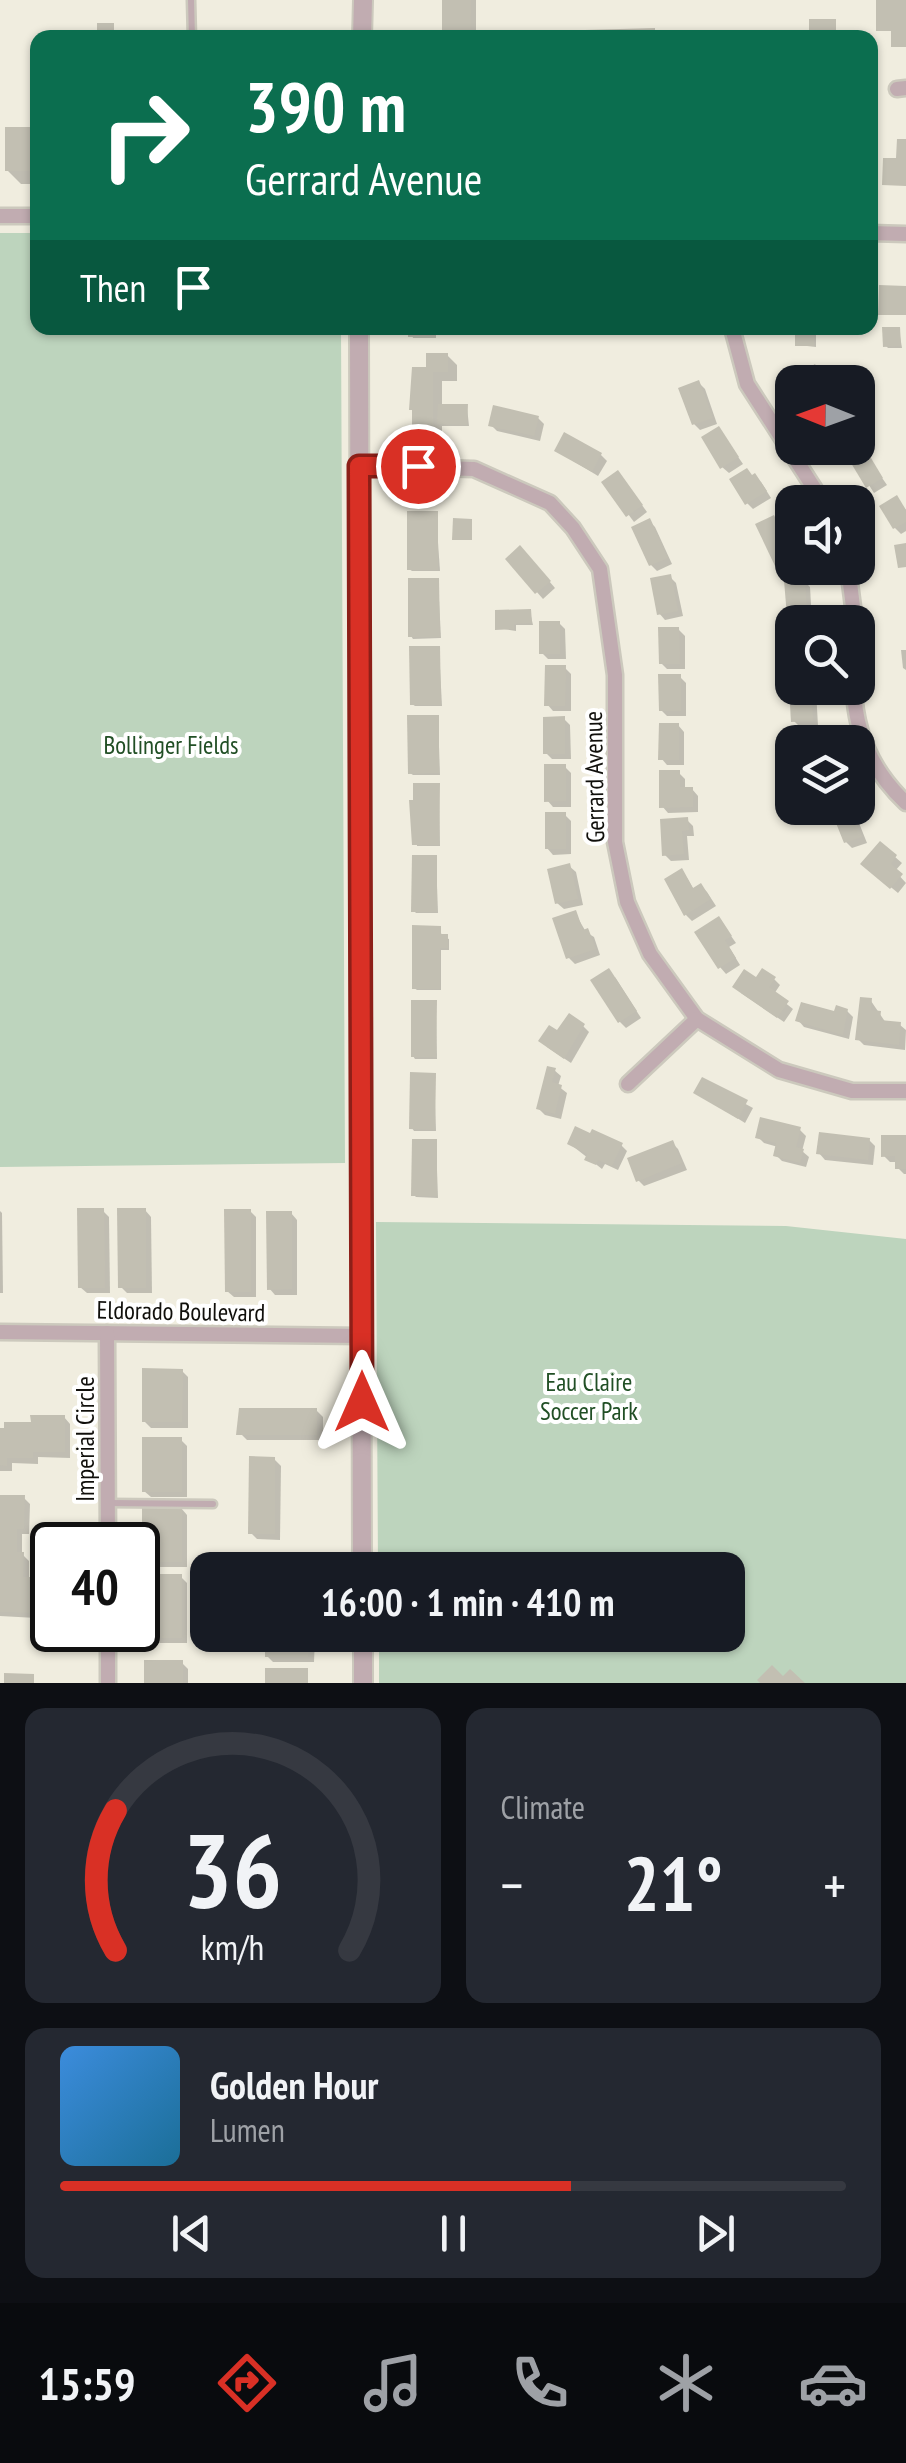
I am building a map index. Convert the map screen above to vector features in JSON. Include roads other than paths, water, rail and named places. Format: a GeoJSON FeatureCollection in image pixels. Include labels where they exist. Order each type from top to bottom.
{"type":"FeatureCollection","features":[{"type":"Feature","properties":{"kind":"street"},"geometry":{"type":"LineString","coordinates":[[362,30],[363,0]]}},
{"type":"Feature","properties":{"kind":"street"},"geometry":{"type":"LineString","coordinates":[[0,216],[30,216]]}},
{"type":"Feature","properties":{"kind":"street"},"geometry":{"type":"LineString","coordinates":[[878,233],[906,234]]}},
{"type":"Feature","properties":{"kind":"street"},"geometry":{"type":"LineString","coordinates":[[359,335],[362,1552]]}},
{"type":"Feature","properties":{"kind":"street"},"geometry":{"type":"LineString","coordinates":[[734,335],[747,384],[813,485]]}},
{"type":"Feature","properties":{"kind":"street","name":"Gerrard Avenue"},"geometry":{"type":"LineString","coordinates":[[359,466],[474,469],[550,502],[573,528],[600,570],[615,675],[615,842],[627,902],[650,954],[697,1019],[779,1070],[852,1091],[906,1092]]}},
{"type":"Feature","properties":{"kind":"street"},"geometry":{"type":"LineString","coordinates":[[856,705],[860,729],[875,770],[906,803]]}},
{"type":"Feature","properties":{"kind":"street"},"geometry":{"type":"LineString","coordinates":[[628,1084],[697,1019]]}},
{"type":"Feature","properties":{"kind":"street","name":"Eldorado Boulevard"},"geometry":{"type":"LineString","coordinates":[[0,1332],[361,1336]]}},
{"type":"Feature","properties":{"kind":"street","name":"Imperial Circle"},"geometry":{"type":"LineString","coordinates":[[106,1333],[107,1522]]}},
{"type":"Feature","properties":{"kind":"street"},"geometry":{"type":"LineString","coordinates":[[108,1652],[108,1683]]}},
{"type":"Feature","properties":{"kind":"street"},"geometry":{"type":"LineString","coordinates":[[363,1652],[363,1683]]}},
{"type":"Feature","properties":{"kind":"lane"},"geometry":{"type":"LineString","coordinates":[[192,0],[192,30]]}},
{"type":"Feature","properties":{"kind":"lane"},"geometry":{"type":"LineString","coordinates":[[107,1504],[212,1504]]}},
{"type":"Feature","properties":{"kind":"park label","name":"Bollinger Fields"},"geometry":{"type":"Point","coordinates":[171,745]}},
{"type":"Feature","properties":{"kind":"park label","name":"Eau Claire Soccer Park"},"geometry":{"type":"Point","coordinates":[589,1396]}}]}
